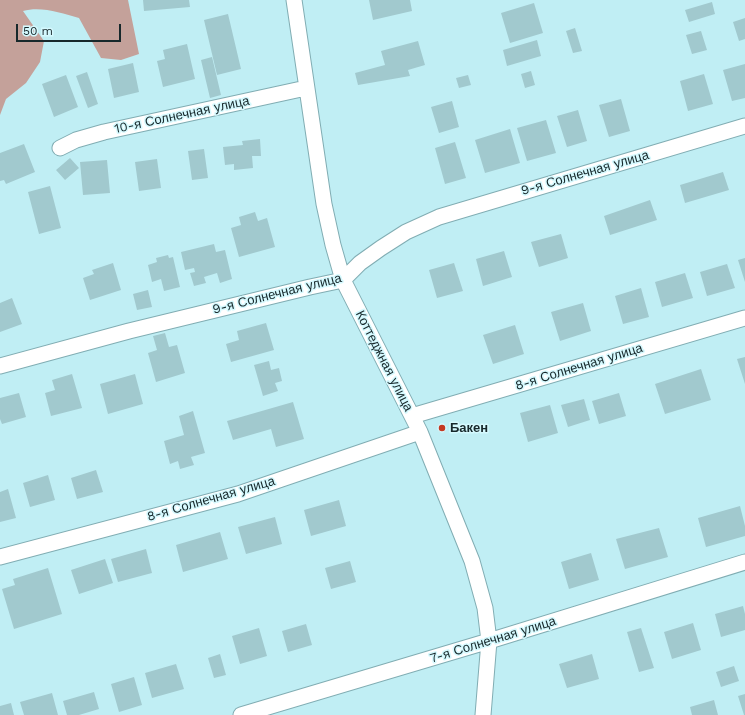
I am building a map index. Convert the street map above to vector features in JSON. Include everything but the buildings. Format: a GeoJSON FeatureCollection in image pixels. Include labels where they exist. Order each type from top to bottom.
{"type":"FeatureCollection","features":[{"type":"Feature","properties":{"kind":"street","name":"Коттеджная улица"},"geometry":{"type":"LineString","coordinates":[[294,0],[324,204],[333,245],[343,280],[420,432],[472,561],[485,608],[489,641],[483,715]]}},
{"type":"Feature","properties":{"kind":"street","name":"10-я Солнечная улица"},"geometry":{"type":"LineString","coordinates":[[60,148],[76,140],[104,132],[306,88]]}},
{"type":"Feature","properties":{"kind":"street","name":"9-я Солнечная улица"},"geometry":{"type":"LineString","coordinates":[[0,366],[129,331],[310,286],[343,280],[360,264],[381,248],[406,232],[439,217],[745,126]]}},
{"type":"Feature","properties":{"kind":"street","name":"8-я Солнечная улица"},"geometry":{"type":"LineString","coordinates":[[412,416],[745,318]]}},
{"type":"Feature","properties":{"kind":"street","name":"8-я Солнечная улица"},"geometry":{"type":"LineString","coordinates":[[0,557],[238,494],[420,432]]}},
{"type":"Feature","properties":{"kind":"street","name":"7-я Солнечная улица"},"geometry":{"type":"LineString","coordinates":[[241,715],[489,641],[745,562]]}},
{"type":"Feature","properties":{"kind":"shaded area"},"geometry":{"type":"Polygon","coordinates":[[[0,0],[128,0],[139,54],[121,60],[101,58],[79,18],[58,12],[37,9],[23,11],[44,41],[40,62],[26,83],[6,99],[0,115],[0,0]]]}},
{"type":"Feature","properties":{"kind":"place","name":"Бакен"},"geometry":{"type":"Point","coordinates":[442,428]}}]}
